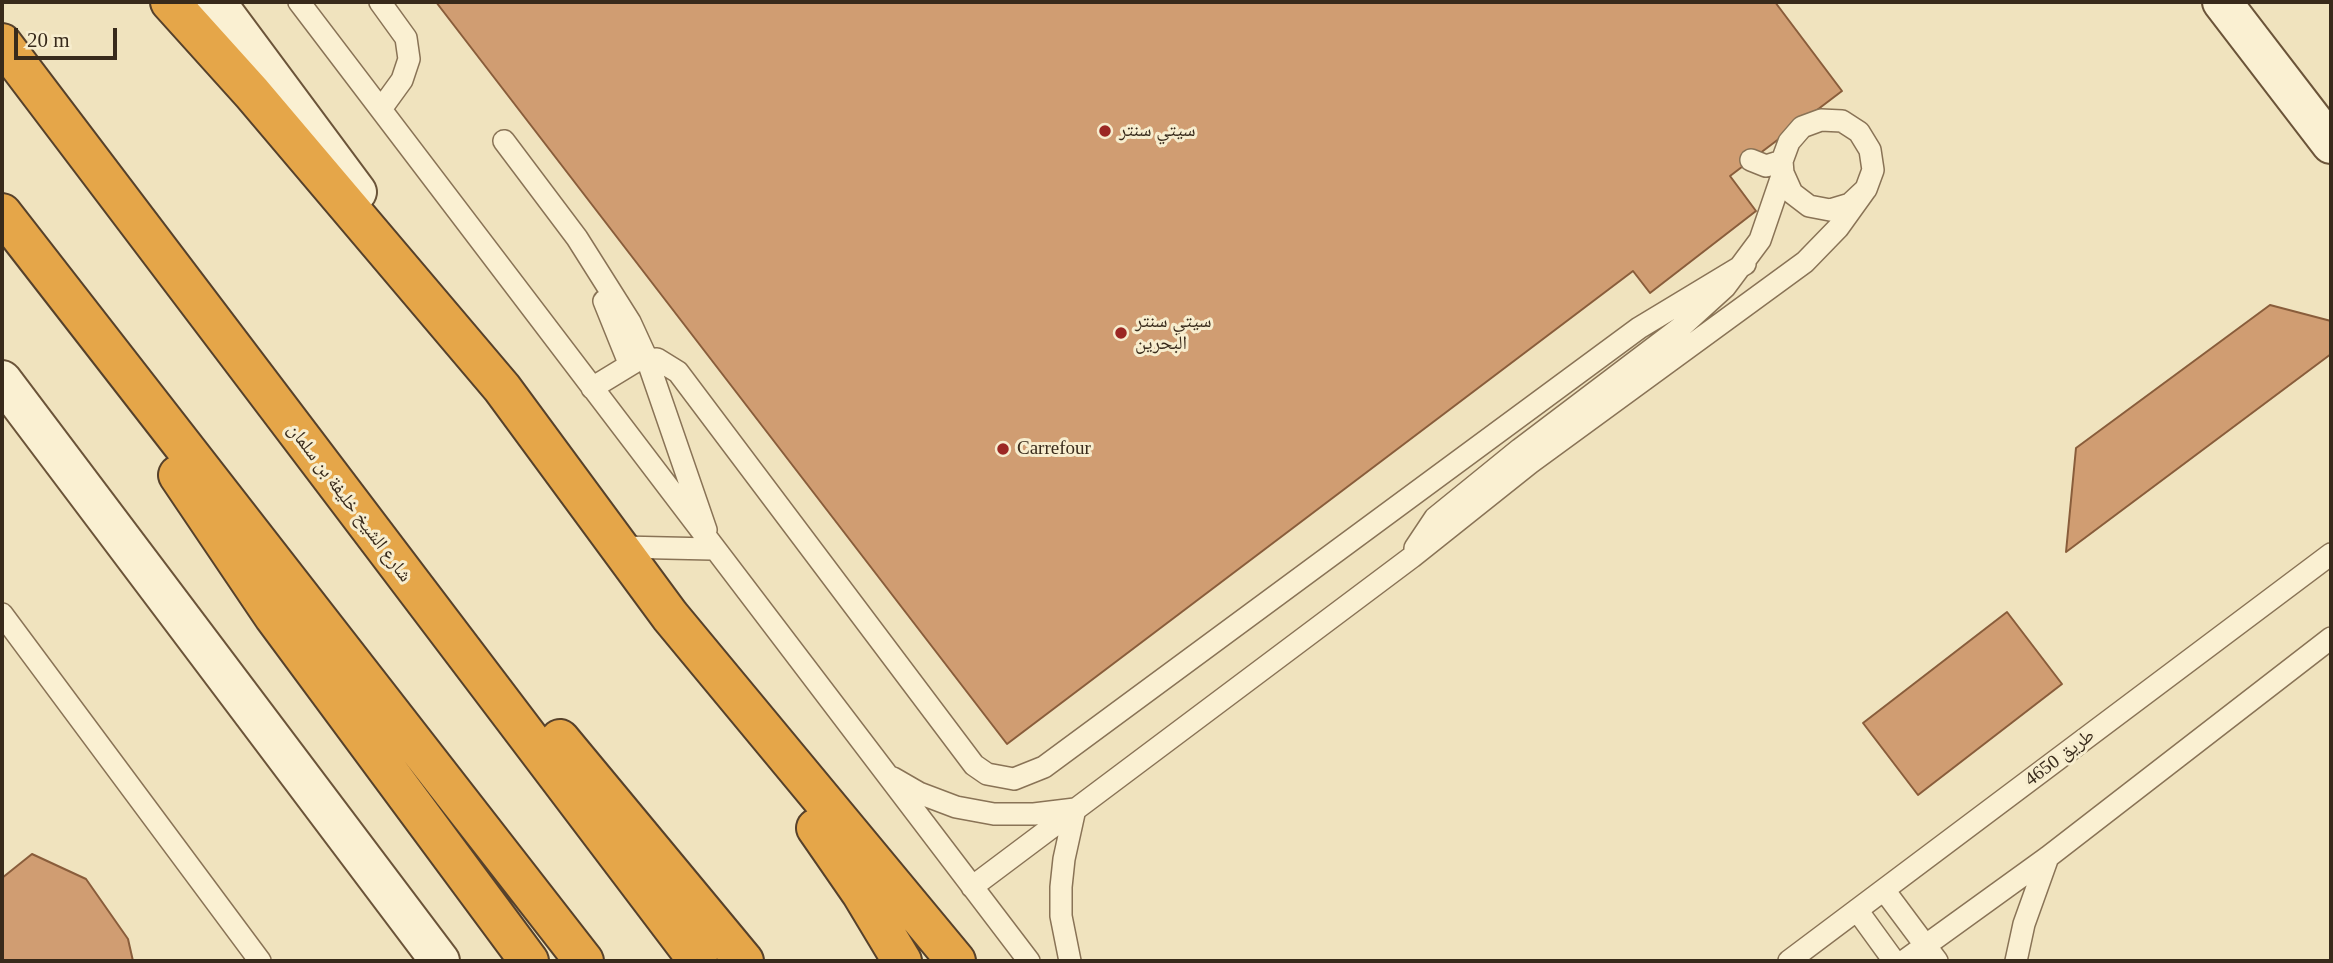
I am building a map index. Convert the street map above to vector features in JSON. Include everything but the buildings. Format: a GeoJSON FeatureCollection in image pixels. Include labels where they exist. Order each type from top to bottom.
{"type":"FeatureCollection","features":[{"type":"Feature","properties":{"kind":"highway"},"geometry":{"type":"LineString","coordinates":[[170,2],[252,93],[502,388],[670,616],[861,893],[902,961]]}},
{"type":"Feature","properties":{"kind":"highway","name":"شارع الشيخ خليفة بن سلمان"},"geometry":{"type":"LineString","coordinates":[[2,43],[698,961]]}},
{"type":"Feature","properties":{"kind":"highway"},"geometry":{"type":"LineString","coordinates":[[2,215],[274,617],[529,961]]}},
{"type":"Feature","properties":{"kind":"highway"},"geometry":{"type":"LineString","coordinates":[[2,215],[584,961]]}},
{"type":"Feature","properties":{"kind":"highway"},"geometry":{"type":"LineString","coordinates":[[154,246],[744,961]]}},
{"type":"Feature","properties":{"kind":"highway"},"geometry":{"type":"LineString","coordinates":[[670,616],[956,961]]}},
{"type":"Feature","properties":{"kind":"main road"},"geometry":{"type":"LineString","coordinates":[[216,2],[502,388]]}},
{"type":"Feature","properties":{"kind":"main road"},"geometry":{"type":"LineString","coordinates":[[2222,2],[2331,144]]}},
{"type":"Feature","properties":{"kind":"main road"},"geometry":{"type":"LineString","coordinates":[[2,380],[439,961]]}},
{"type":"Feature","properties":{"kind":"lane"},"geometry":{"type":"LineString","coordinates":[[299,2],[1029,961]]}},
{"type":"Feature","properties":{"kind":"lane"},"geometry":{"type":"LineString","coordinates":[[380,2],[406,38],[409,59],[402,80],[381,109]]}},
{"type":"Feature","properties":{"kind":"lane"},"geometry":{"type":"LineString","coordinates":[[972,887],[1412,557],[1525,456],[1688,321],[1745,264],[1760,240],[1788,142],[1802,127],[1821,120],[1842,121],[1859,132],[1870,150],[1873,170],[1866,189],[1839,228],[1805,262],[1525,456]]}},
{"type":"Feature","properties":{"kind":"lane"},"geometry":{"type":"LineString","coordinates":[[504,141],[577,238],[630,322],[638,361],[712,548]]}},
{"type":"Feature","properties":{"kind":"lane"},"geometry":{"type":"LineString","coordinates":[[1751,160],[1766,166],[1783,167]]}},
{"type":"Feature","properties":{"kind":"lane"},"geometry":{"type":"LineString","coordinates":[[1783,167],[1792,193],[1809,206],[1830,210],[1850,204],[1866,189]]}},
{"type":"Feature","properties":{"kind":"lane"},"geometry":{"type":"LineString","coordinates":[[592,388],[638,361],[666,362],[678,372],[974,765],[1000,778],[1025,777],[1044,766],[1673,304],[1745,264]]}},
{"type":"Feature","properties":{"kind":"lane"},"geometry":{"type":"LineString","coordinates":[[1504,426],[1525,456]]}},
{"type":"Feature","properties":{"kind":"lane"},"geometry":{"type":"LineString","coordinates":[[621,547],[712,548]]}},
{"type":"Feature","properties":{"kind":"lane","name":"طريق 4650"},"geometry":{"type":"LineString","coordinates":[[1789,961],[2331,554]]}},
{"type":"Feature","properties":{"kind":"lane"},"geometry":{"type":"LineString","coordinates":[[2,614],[258,960]]}},
{"type":"Feature","properties":{"kind":"lane"},"geometry":{"type":"LineString","coordinates":[[1905,961],[1931,954],[2048,857],[2331,638]]}},
{"type":"Feature","properties":{"kind":"lane"},"geometry":{"type":"LineString","coordinates":[[885,774],[919,793],[956,807],[994,814],[1034,814],[1075,809]]}},
{"type":"Feature","properties":{"kind":"lane"},"geometry":{"type":"LineString","coordinates":[[1070,961],[1061,916],[1064,859],[1075,809]]}},
{"type":"Feature","properties":{"kind":"lane"},"geometry":{"type":"LineString","coordinates":[[2016,961],[2024,924],[2048,857]]}},
{"type":"Feature","properties":{"kind":"lane"},"geometry":{"type":"LineString","coordinates":[[1884,890],[1931,954]]}},
{"type":"Feature","properties":{"kind":"lane"},"geometry":{"type":"LineString","coordinates":[[1857,911],[1894,961]]}},
{"type":"Feature","properties":{"kind":"place","name":"سيتي سنتر"},"geometry":{"type":"Point","coordinates":[1105,131]}},
{"type":"Feature","properties":{"kind":"place","name":"سيتي سنتر البحرين"},"geometry":{"type":"Point","coordinates":[1121,333]}},
{"type":"Feature","properties":{"kind":"place","name":"Carrefour"},"geometry":{"type":"Point","coordinates":[1003,449]}}]}
